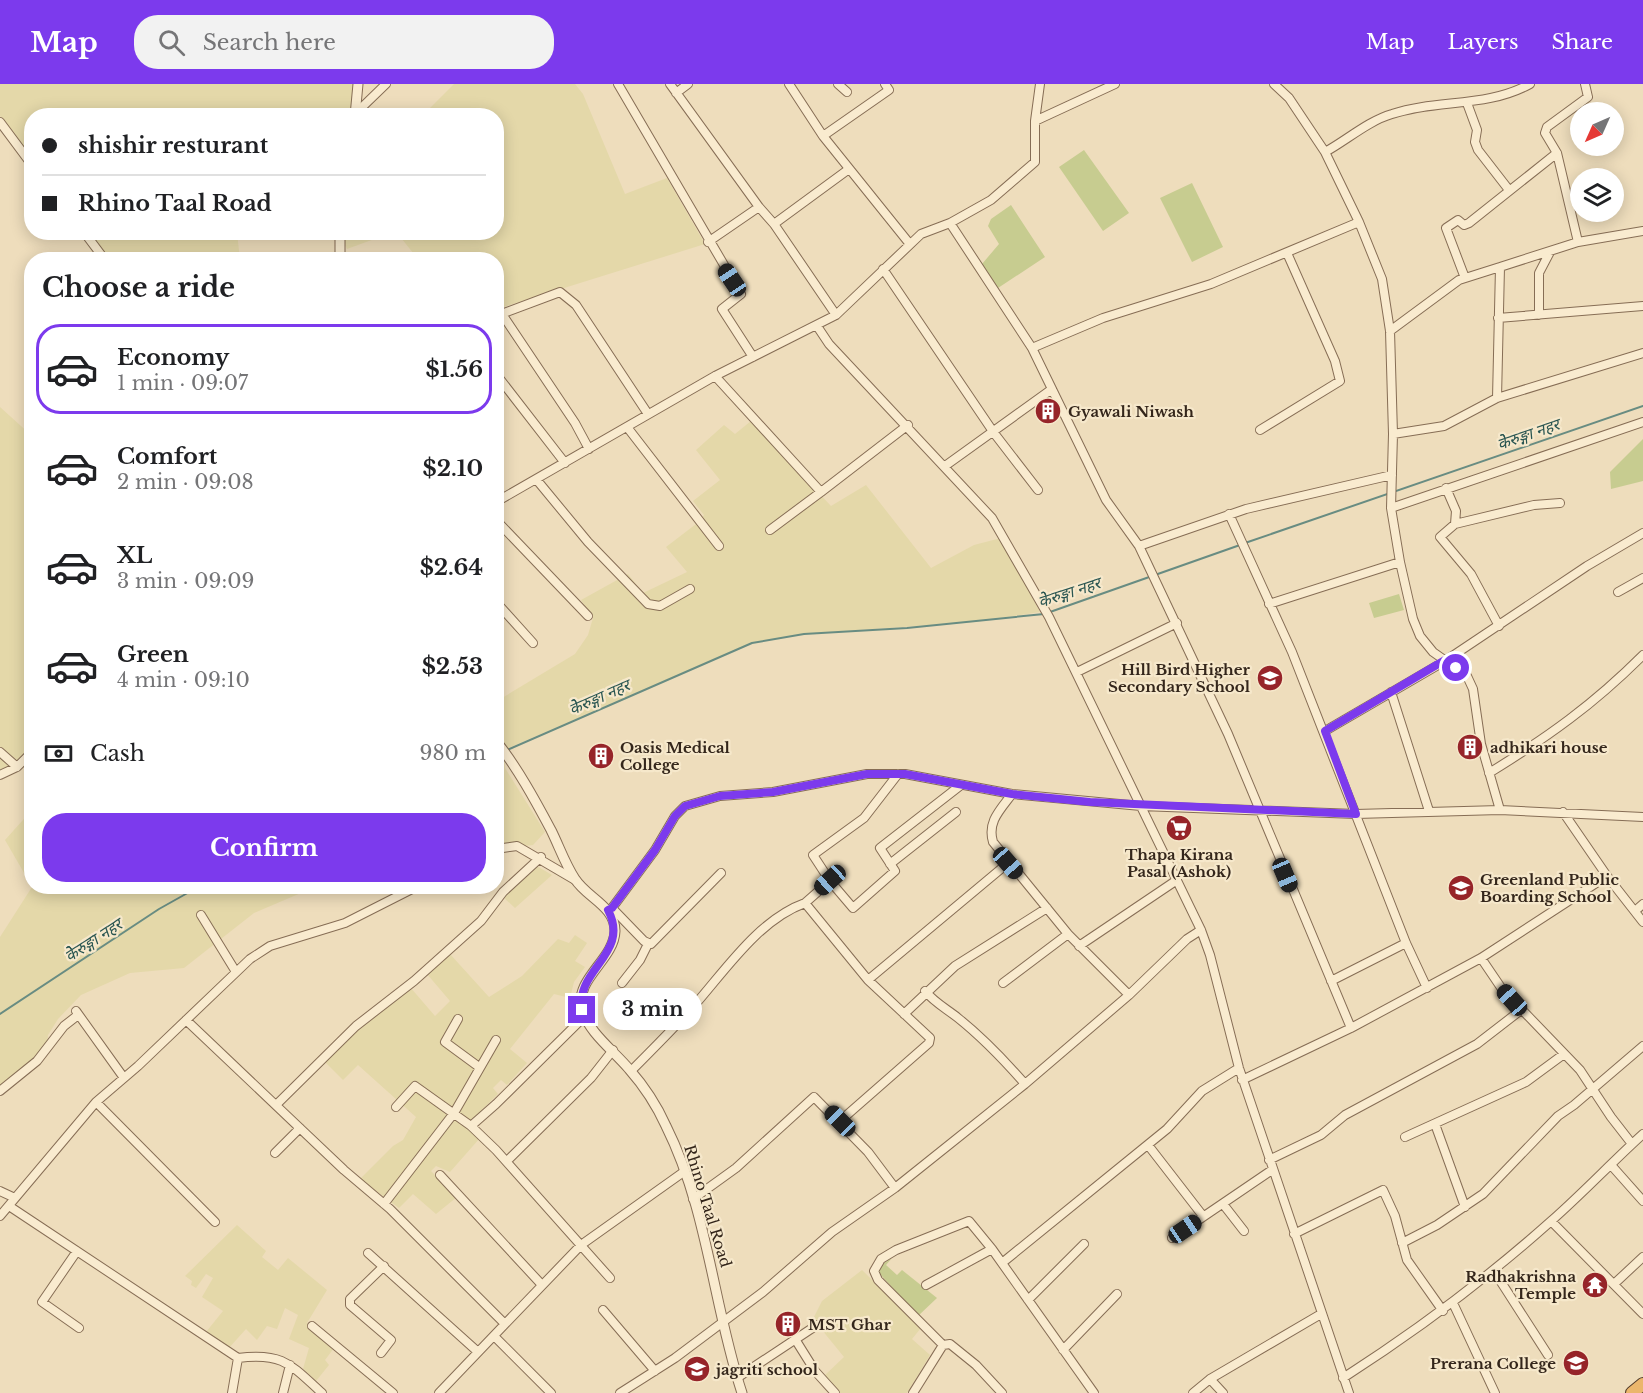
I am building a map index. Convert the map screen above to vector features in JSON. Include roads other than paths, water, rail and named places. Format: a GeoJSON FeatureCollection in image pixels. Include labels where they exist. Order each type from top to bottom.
{"type":"FeatureCollection","features":[{"type":"Feature","properties":{"kind":"highway"},"geometry":{"type":"LineString","coordinates":[[1632,1393],[1643,1383]]}},
{"type":"Feature","properties":{"kind":"street"},"geometry":{"type":"LineString","coordinates":[[356,108],[358,84]]}},
{"type":"Feature","properties":{"kind":"street"},"geometry":{"type":"LineString","coordinates":[[362,108],[386,84]]}},
{"type":"Feature","properties":{"kind":"street"},"geometry":{"type":"LineString","coordinates":[[618,84],[708,242],[741,294],[722,309],[753,357]]}},
{"type":"Feature","properties":{"kind":"street"},"geometry":{"type":"LineString","coordinates":[[670,84],[759,207],[774,224],[836,315]]}},
{"type":"Feature","properties":{"kind":"street"},"geometry":{"type":"LineString","coordinates":[[676,93],[688,84]]}},
{"type":"Feature","properties":{"kind":"street"},"geometry":{"type":"LineString","coordinates":[[789,84],[823,136],[909,243]]}},
{"type":"Feature","properties":{"kind":"street"},"geometry":{"type":"LineString","coordinates":[[838,84],[847,92]]}},
{"type":"Feature","properties":{"kind":"street"},"geometry":{"type":"LineString","coordinates":[[823,136],[889,90],[885,84]]}},
{"type":"Feature","properties":{"kind":"street"},"geometry":{"type":"LineString","coordinates":[[504,497],[715,376],[836,315],[921,234],[950,223],[991,200],[1035,162],[1035,121],[1040,84]]}},
{"type":"Feature","properties":{"kind":"street"},"geometry":{"type":"LineString","coordinates":[[1035,121],[1114,84]]}},
{"type":"Feature","properties":{"kind":"street"},"geometry":{"type":"LineString","coordinates":[[1274,84],[1289,98],[1325,152],[1359,222],[1382,279],[1390,331],[1393,434],[1391,505],[1400,562],[1413,620],[1420,636],[1433,652],[1467,676],[1473,689],[1481,744],[1500,810]]}},
{"type":"Feature","properties":{"kind":"street"},"geometry":{"type":"LineString","coordinates":[[1325,152],[1373,122],[1391,114],[1493,100],[1530,84]]}},
{"type":"Feature","properties":{"kind":"street"},"geometry":{"type":"LineString","coordinates":[[1578,242],[1557,153],[1545,133],[1547,127],[1588,97],[1585,84]]}},
{"type":"Feature","properties":{"kind":"street"},"geometry":{"type":"LineString","coordinates":[[1467,103],[1477,130],[1475,142],[1478,150],[1509,190]]}},
{"type":"Feature","properties":{"kind":"street"},"geometry":{"type":"LineString","coordinates":[[0,122],[24,154]]}},
{"type":"Feature","properties":{"kind":"street"},"geometry":{"type":"LineString","coordinates":[[1465,278],[1446,228],[1458,220],[1464,225],[1468,223],[1557,153]]}},
{"type":"Feature","properties":{"kind":"street"},"geometry":{"type":"LineString","coordinates":[[774,224],[849,169]]}},
{"type":"Feature","properties":{"kind":"street"},"geometry":{"type":"LineString","coordinates":[[708,242],[759,207]]}},
{"type":"Feature","properties":{"kind":"street"},"geometry":{"type":"LineString","coordinates":[[1032,348],[1103,318],[1211,284],[1359,222]]}},
{"type":"Feature","properties":{"kind":"street"},"geometry":{"type":"LineString","coordinates":[[950,223],[1032,348],[1106,500],[1139,546],[1151,570],[1228,735],[1351,1028]]}},
{"type":"Feature","properties":{"kind":"street"},"geometry":{"type":"LineString","coordinates":[[1390,331],[1465,278],[1578,242],[1643,231]]}},
{"type":"Feature","properties":{"kind":"street"},"geometry":{"type":"LineString","coordinates":[[1539,315],[1539,273],[1550,252]]}},
{"type":"Feature","properties":{"kind":"street"},"geometry":{"type":"LineString","coordinates":[[1260,430],[1340,381],[1335,361],[1287,253]]}},
{"type":"Feature","properties":{"kind":"street"},"geometry":{"type":"LineString","coordinates":[[1497,398],[1500,267]]}},
{"type":"Feature","properties":{"kind":"street"},"geometry":{"type":"LineString","coordinates":[[883,269],[994,432],[1038,490]]}},
{"type":"Feature","properties":{"kind":"street"},"geometry":{"type":"LineString","coordinates":[[504,313],[560,292],[564,293],[576,305],[648,414]]}},
{"type":"Feature","properties":{"kind":"street"},"geometry":{"type":"LineString","coordinates":[[1498,318],[1643,306]]}},
{"type":"Feature","properties":{"kind":"street"},"geometry":{"type":"LineString","coordinates":[[504,322],[575,423],[589,449]]}},
{"type":"Feature","properties":{"kind":"street"},"geometry":{"type":"LineString","coordinates":[[817,326],[829,344],[908,425],[992,518],[1049,617],[1077,672],[1201,930],[1210,955],[1242,1080],[1349,1393]]}},
{"type":"Feature","properties":{"kind":"street"},"geometry":{"type":"LineString","coordinates":[[1393,434],[1444,426],[1497,398],[1643,353]]}},
{"type":"Feature","properties":{"kind":"street"},"geometry":{"type":"LineString","coordinates":[[715,376],[821,492]]}},
{"type":"Feature","properties":{"kind":"street"},"geometry":{"type":"LineString","coordinates":[[504,384],[565,463]]}},
{"type":"Feature","properties":{"kind":"street"},"geometry":{"type":"LineString","coordinates":[[945,466],[1052,389]]}},
{"type":"Feature","properties":{"kind":"street"},"geometry":{"type":"LineString","coordinates":[[1391,505],[1643,422]]}},
{"type":"Feature","properties":{"kind":"street"},"geometry":{"type":"LineString","coordinates":[[770,530],[908,425]]}},
{"type":"Feature","properties":{"kind":"street"},"geometry":{"type":"LineString","coordinates":[[627,427],[719,546]]}},
{"type":"Feature","properties":{"kind":"street"},"geometry":{"type":"LineString","coordinates":[[1139,546],[1229,514],[1392,475]]}},
{"type":"Feature","properties":{"kind":"street"},"geometry":{"type":"LineString","coordinates":[[536,479],[588,542],[648,604],[660,606],[690,590]]}},
{"type":"Feature","properties":{"kind":"street"},"geometry":{"type":"LineString","coordinates":[[1446,488],[1456,511],[1455,524]]}},
{"type":"Feature","properties":{"kind":"street"},"geometry":{"type":"LineString","coordinates":[[1499,626],[1471,574],[1440,537],[1455,524],[1534,505],[1560,503]]}},
{"type":"Feature","properties":{"kind":"street"},"geometry":{"type":"LineString","coordinates":[[1229,514],[1325,731],[1406,943],[1427,988]]}},
{"type":"Feature","properties":{"kind":"street"},"geometry":{"type":"LineString","coordinates":[[504,528],[588,616]]}},
{"type":"Feature","properties":{"kind":"street"},"geometry":{"type":"LineString","coordinates":[[1325,731],[1445,660],[1587,566],[1643,533]]}},
{"type":"Feature","properties":{"kind":"street"},"geometry":{"type":"LineString","coordinates":[[1269,604],[1400,562]]}},
{"type":"Feature","properties":{"kind":"street"},"geometry":{"type":"LineString","coordinates":[[1618,592],[1643,578]]}},
{"type":"Feature","properties":{"kind":"street"},"geometry":{"type":"LineString","coordinates":[[504,611],[533,643]]}},
{"type":"Feature","properties":{"kind":"street"},"geometry":{"type":"LineString","coordinates":[[1077,672],[1177,623]]}},
{"type":"Feature","properties":{"kind":"street"},"geometry":{"type":"LineString","coordinates":[[1489,773],[1550,735],[1588,707],[1643,655]]}},
{"type":"Feature","properties":{"kind":"street"},"geometry":{"type":"LineString","coordinates":[[1391,692],[1429,811]]}},
{"type":"Feature","properties":{"kind":"street"},"geometry":{"type":"LineString","coordinates":[[504,750],[550,828],[575,880]]}},
{"type":"Feature","properties":{"kind":"street"},"geometry":{"type":"LineString","coordinates":[[0,752],[17,767]]}},
{"type":"Feature","properties":{"kind":"street"},"geometry":{"type":"LineString","coordinates":[[0,775],[17,767],[24,760]]}},
{"type":"Feature","properties":{"kind":"street"},"geometry":{"type":"LineString","coordinates":[[610,909],[649,859],[675,816],[691,803],[720,796],[773,792],[867,774],[898,774],[1012,794],[1141,806],[1356,814],[1500,810],[1643,817]]}},
{"type":"Feature","properties":{"kind":"street"},"geometry":{"type":"LineString","coordinates":[[898,774],[864,818],[813,855],[853,908],[895,872],[880,848],[961,785]]}},
{"type":"Feature","properties":{"kind":"street"},"geometry":{"type":"LineString","coordinates":[[1012,794],[993,819],[989,831],[993,842],[1068,934],[1129,995]]}},
{"type":"Feature","properties":{"kind":"street"},"geometry":{"type":"LineString","coordinates":[[890,864],[956,812]]}},
{"type":"Feature","properties":{"kind":"street"},"geometry":{"type":"LineString","coordinates":[[1563,812],[1607,876],[1643,922]]}},
{"type":"Feature","properties":{"kind":"street"},"geometry":{"type":"LineString","coordinates":[[504,848],[517,846],[541,857],[567,877],[575,880],[648,944]]}},
{"type":"Feature","properties":{"kind":"street"},"geometry":{"type":"LineString","coordinates":[[504,891],[541,857]]}},
{"type":"Feature","properties":{"kind":"street"},"geometry":{"type":"LineString","coordinates":[[868,980],[1008,863]]}},
{"type":"Feature","properties":{"kind":"street"},"geometry":{"type":"LineString","coordinates":[[648,944],[654,942],[721,873]]}},
{"type":"Feature","properties":{"kind":"street"},"geometry":{"type":"LineString","coordinates":[[1242,1080],[1351,1028],[1481,958],[1607,876]]}},
{"type":"Feature","properties":{"kind":"street"},"geometry":{"type":"LineString","coordinates":[[631,1071],[674,1029],[764,927],[787,910],[805,903],[830,880]]}},
{"type":"Feature","properties":{"kind":"street"},"geometry":{"type":"LineString","coordinates":[[1079,946],[1177,880]]}},
{"type":"Feature","properties":{"kind":"street"},"geometry":{"type":"LineString","coordinates":[[0,1216],[96,1102],[236,972],[270,946],[345,923],[402,894]]}},
{"type":"Feature","properties":{"kind":"street"},"geometry":{"type":"LineString","coordinates":[[276,1105],[356,1026],[406,987],[481,921],[501,894]]}},
{"type":"Feature","properties":{"kind":"street"},"geometry":{"type":"LineString","coordinates":[[805,903],[868,980],[930,1038],[929,1043],[840,1121]]}},
{"type":"Feature","properties":{"kind":"street"},"geometry":{"type":"LineString","coordinates":[[1635,911],[1643,904]]}},
{"type":"Feature","properties":{"kind":"street"},"geometry":{"type":"LineString","coordinates":[[904,1014],[955,966],[1047,908]]}},
{"type":"Feature","properties":{"kind":"street"},"geometry":{"type":"LineString","coordinates":[[471,1126],[585,1016],[581,1003],[583,989],[614,937],[614,921],[610,909]]}},
{"type":"Feature","properties":{"kind":"street"},"geometry":{"type":"LineString","coordinates":[[201,915],[236,972]]}},
{"type":"Feature","properties":{"kind":"street"},"geometry":{"type":"LineString","coordinates":[[620,1393],[656,1371],[723,1322],[832,1233],[895,1188],[1025,1084],[1129,995],[1187,939],[1201,930]]}},
{"type":"Feature","properties":{"kind":"street"},"geometry":{"type":"LineString","coordinates":[[1003,983],[1068,934]]}},
{"type":"Feature","properties":{"kind":"street"},"geometry":{"type":"LineString","coordinates":[[1331,981],[1406,943]]}},
{"type":"Feature","properties":{"kind":"street"},"geometry":{"type":"LineString","coordinates":[[622,983],[646,951],[648,944]]}},
{"type":"Feature","properties":{"kind":"street"},"geometry":{"type":"LineString","coordinates":[[1481,958],[1497,983],[1564,1054],[1592,1088],[1632,1144]]}},
{"type":"Feature","properties":{"kind":"street"},"geometry":{"type":"LineString","coordinates":[[925,992],[935,1003],[956,1016],[996,1050],[1025,1084]]}},
{"type":"Feature","properties":{"kind":"street"},"geometry":{"type":"LineString","coordinates":[[1269,1160],[1320,1136],[1345,1115],[1477,1044],[1521,1010]]}},
{"type":"Feature","properties":{"kind":"street"},"geometry":{"type":"LineString","coordinates":[[0,1091],[37,1061],[77,1013],[124,1078]]}},
{"type":"Feature","properties":{"kind":"street","name":"Rhino Taal Road"},"geometry":{"type":"LineString","coordinates":[[585,1016],[631,1071],[666,1126],[685,1171],[708,1250],[723,1322],[742,1393]]}},
{"type":"Feature","properties":{"kind":"street"},"geometry":{"type":"LineString","coordinates":[[186,1020],[344,1170],[384,1204],[505,1324]]}},
{"type":"Feature","properties":{"kind":"street"},"geometry":{"type":"LineString","coordinates":[[458,1020],[445,1042],[480,1067]]}},
{"type":"Feature","properties":{"kind":"street"},"geometry":{"type":"LineString","coordinates":[[384,1204],[454,1113],[472,1086],[496,1040]]}},
{"type":"Feature","properties":{"kind":"street"},"geometry":{"type":"LineString","coordinates":[[1402,1242],[1437,1225],[1494,1185],[1558,1116],[1643,1046]]}},
{"type":"Feature","properties":{"kind":"street"},"geometry":{"type":"LineString","coordinates":[[507,1161],[591,1078],[613,1050]]}},
{"type":"Feature","properties":{"kind":"street"},"geometry":{"type":"LineString","coordinates":[[1405,1137],[1526,1083],[1564,1054]]}},
{"type":"Feature","properties":{"kind":"street"},"geometry":{"type":"LineString","coordinates":[[1002,1263],[1148,1144],[1202,1091],[1239,1068]]}},
{"type":"Feature","properties":{"kind":"street"},"geometry":{"type":"LineString","coordinates":[[396,1107],[414,1086],[471,1126],[507,1161],[610,1278]]}},
{"type":"Feature","properties":{"kind":"street"},"geometry":{"type":"LineString","coordinates":[[693,1199],[736,1168],[814,1097],[840,1121],[895,1188]]}},
{"type":"Feature","properties":{"kind":"street"},"geometry":{"type":"LineString","coordinates":[[96,1102],[215,1222]]}},
{"type":"Feature","properties":{"kind":"street"},"geometry":{"type":"LineString","coordinates":[[1435,1124],[1465,1207]]}},
{"type":"Feature","properties":{"kind":"street"},"geometry":{"type":"LineString","coordinates":[[275,1153],[300,1128]]}},
{"type":"Feature","properties":{"kind":"street"},"geometry":{"type":"LineString","coordinates":[[1343,1378],[1443,1311],[1494,1271],[1643,1134]]}},
{"type":"Feature","properties":{"kind":"street"},"geometry":{"type":"LineString","coordinates":[[1148,1144],[1203,1216]]}},
{"type":"Feature","properties":{"kind":"street"},"geometry":{"type":"LineString","coordinates":[[1611,1165],[1643,1201]]}},
{"type":"Feature","properties":{"kind":"street"},"geometry":{"type":"LineString","coordinates":[[1172,1238],[1272,1170]]}},
{"type":"Feature","properties":{"kind":"street"},"geometry":{"type":"LineString","coordinates":[[439,1393],[581,1245],[685,1171]]}},
{"type":"Feature","properties":{"kind":"street"},"geometry":{"type":"LineString","coordinates":[[440,1175],[542,1285]]}},
{"type":"Feature","properties":{"kind":"street"},"geometry":{"type":"LineString","coordinates":[[1294,1234],[1383,1190],[1395,1216],[1407,1260],[1443,1311]]}},
{"type":"Feature","properties":{"kind":"street"},"geometry":{"type":"LineString","coordinates":[[0,1191],[15,1198]]}},
{"type":"Feature","properties":{"kind":"street"},"geometry":{"type":"LineString","coordinates":[[1223,1203],[1244,1231]]}},
{"type":"Feature","properties":{"kind":"street"},"geometry":{"type":"LineString","coordinates":[[9,1206],[238,1358],[264,1354],[290,1365],[322,1393]]}},
{"type":"Feature","properties":{"kind":"street"},"geometry":{"type":"LineString","coordinates":[[943,1345],[878,1280],[874,1271],[875,1266],[896,1250],[964,1221],[976,1228],[992,1249],[1094,1393]]}},
{"type":"Feature","properties":{"kind":"street"},"geometry":{"type":"LineString","coordinates":[[1551,1221],[1643,1314]]}},
{"type":"Feature","properties":{"kind":"street"},"geometry":{"type":"LineString","coordinates":[[1028,1300],[1084,1244]]}},
{"type":"Feature","properties":{"kind":"street"},"geometry":{"type":"LineString","coordinates":[[926,1285],[992,1249]]}},
{"type":"Feature","properties":{"kind":"street"},"geometry":{"type":"LineString","coordinates":[[77,1251],[42,1302],[79,1328]]}},
{"type":"Feature","properties":{"kind":"street"},"geometry":{"type":"LineString","coordinates":[[368,1253],[478,1352]]}},
{"type":"Feature","properties":{"kind":"street"},"geometry":{"type":"LineString","coordinates":[[1614,1284],[1643,1257]]}},
{"type":"Feature","properties":{"kind":"street"},"geometry":{"type":"LineString","coordinates":[[381,1353],[391,1340],[350,1305],[350,1299],[384,1266]]}},
{"type":"Feature","properties":{"kind":"street"},"geometry":{"type":"LineString","coordinates":[[1494,1271],[1548,1355]]}},
{"type":"Feature","properties":{"kind":"street"},"geometry":{"type":"LineString","coordinates":[[1063,1350],[1117,1293]]}},
{"type":"Feature","properties":{"kind":"street"},"geometry":{"type":"LineString","coordinates":[[1453,1303],[1495,1393]]}},
{"type":"Feature","properties":{"kind":"street"},"geometry":{"type":"LineString","coordinates":[[603,1310],[656,1371]]}},
{"type":"Feature","properties":{"kind":"street"},"geometry":{"type":"LineString","coordinates":[[1193,1393],[1210,1379],[1321,1314]]}},
{"type":"Feature","properties":{"kind":"street"},"geometry":{"type":"LineString","coordinates":[[737,1378],[817,1325]]}},
{"type":"Feature","properties":{"kind":"street"},"geometry":{"type":"LineString","coordinates":[[312,1326],[393,1393]]}},
{"type":"Feature","properties":{"kind":"street"},"geometry":{"type":"LineString","coordinates":[[494,1335],[551,1393]]}},
{"type":"Feature","properties":{"kind":"street"},"geometry":{"type":"LineString","coordinates":[[795,1339],[815,1371],[835,1393]]}},
{"type":"Feature","properties":{"kind":"street"},"geometry":{"type":"LineString","coordinates":[[913,1393],[943,1345],[950,1344],[963,1353],[1002,1393]]}},
{"type":"Feature","properties":{"kind":"street"},"geometry":{"type":"LineString","coordinates":[[232,1393],[238,1358]]}},
{"type":"Feature","properties":{"kind":"street"},"geometry":{"type":"LineString","coordinates":[[283,1393],[290,1365]]}},
{"type":"Feature","properties":{"kind":"street"},"geometry":{"type":"LineString","coordinates":[[1210,1379],[1223,1393]]}},
{"type":"Feature","properties":{"kind":"waterway","name":"केेरुङ्गा नहर"},"geometry":{"type":"LineString","coordinates":[[1245,543],[1643,406]]}},
{"type":"Feature","properties":{"kind":"waterway","name":"केेरुङ्गा नहर"},"geometry":{"type":"LineString","coordinates":[[1050,612],[1240,545]]}},
{"type":"Feature","properties":{"kind":"waterway","name":"केेरुङ्गा नहर"},"geometry":{"type":"LineString","coordinates":[[507,750],[752,643],[804,634],[907,628],[1044,614]]}},
{"type":"Feature","properties":{"kind":"waterway","name":"केेरुङ्गा नहर"},"geometry":{"type":"LineString","coordinates":[[0,1014],[159,909],[186,894]]}},
{"type":"Feature","properties":{"kind":"place","name":"Gyawali Niwash"},"geometry":{"type":"Point","coordinates":[1048,411]}},
{"type":"Feature","properties":{"kind":"place","name":"Hill Bird Higher Secondary School"},"geometry":{"type":"Point","coordinates":[1270,678]}},
{"type":"Feature","properties":{"kind":"place","name":"adhikari house"},"geometry":{"type":"Point","coordinates":[1470,747]}},
{"type":"Feature","properties":{"kind":"place","name":"Oasis Medical College"},"geometry":{"type":"Point","coordinates":[601,756]}},
{"type":"Feature","properties":{"kind":"place","name":"Thapa Kirana Pasal (Ashok)"},"geometry":{"type":"Point","coordinates":[1179,828]}},
{"type":"Feature","properties":{"kind":"place","name":"Greenland Public Boarding School"},"geometry":{"type":"Point","coordinates":[1461,888]}},
{"type":"Feature","properties":{"kind":"place","name":"Radhakrishna Temple"},"geometry":{"type":"Point","coordinates":[1595,1285]}},
{"type":"Feature","properties":{"kind":"place","name":"MST Ghar"},"geometry":{"type":"Point","coordinates":[788,1324]}},
{"type":"Feature","properties":{"kind":"place","name":"Prerana College"},"geometry":{"type":"Point","coordinates":[1576,1363]}},
{"type":"Feature","properties":{"kind":"place","name":"jagriti school"},"geometry":{"type":"Point","coordinates":[697,1369]}}]}
